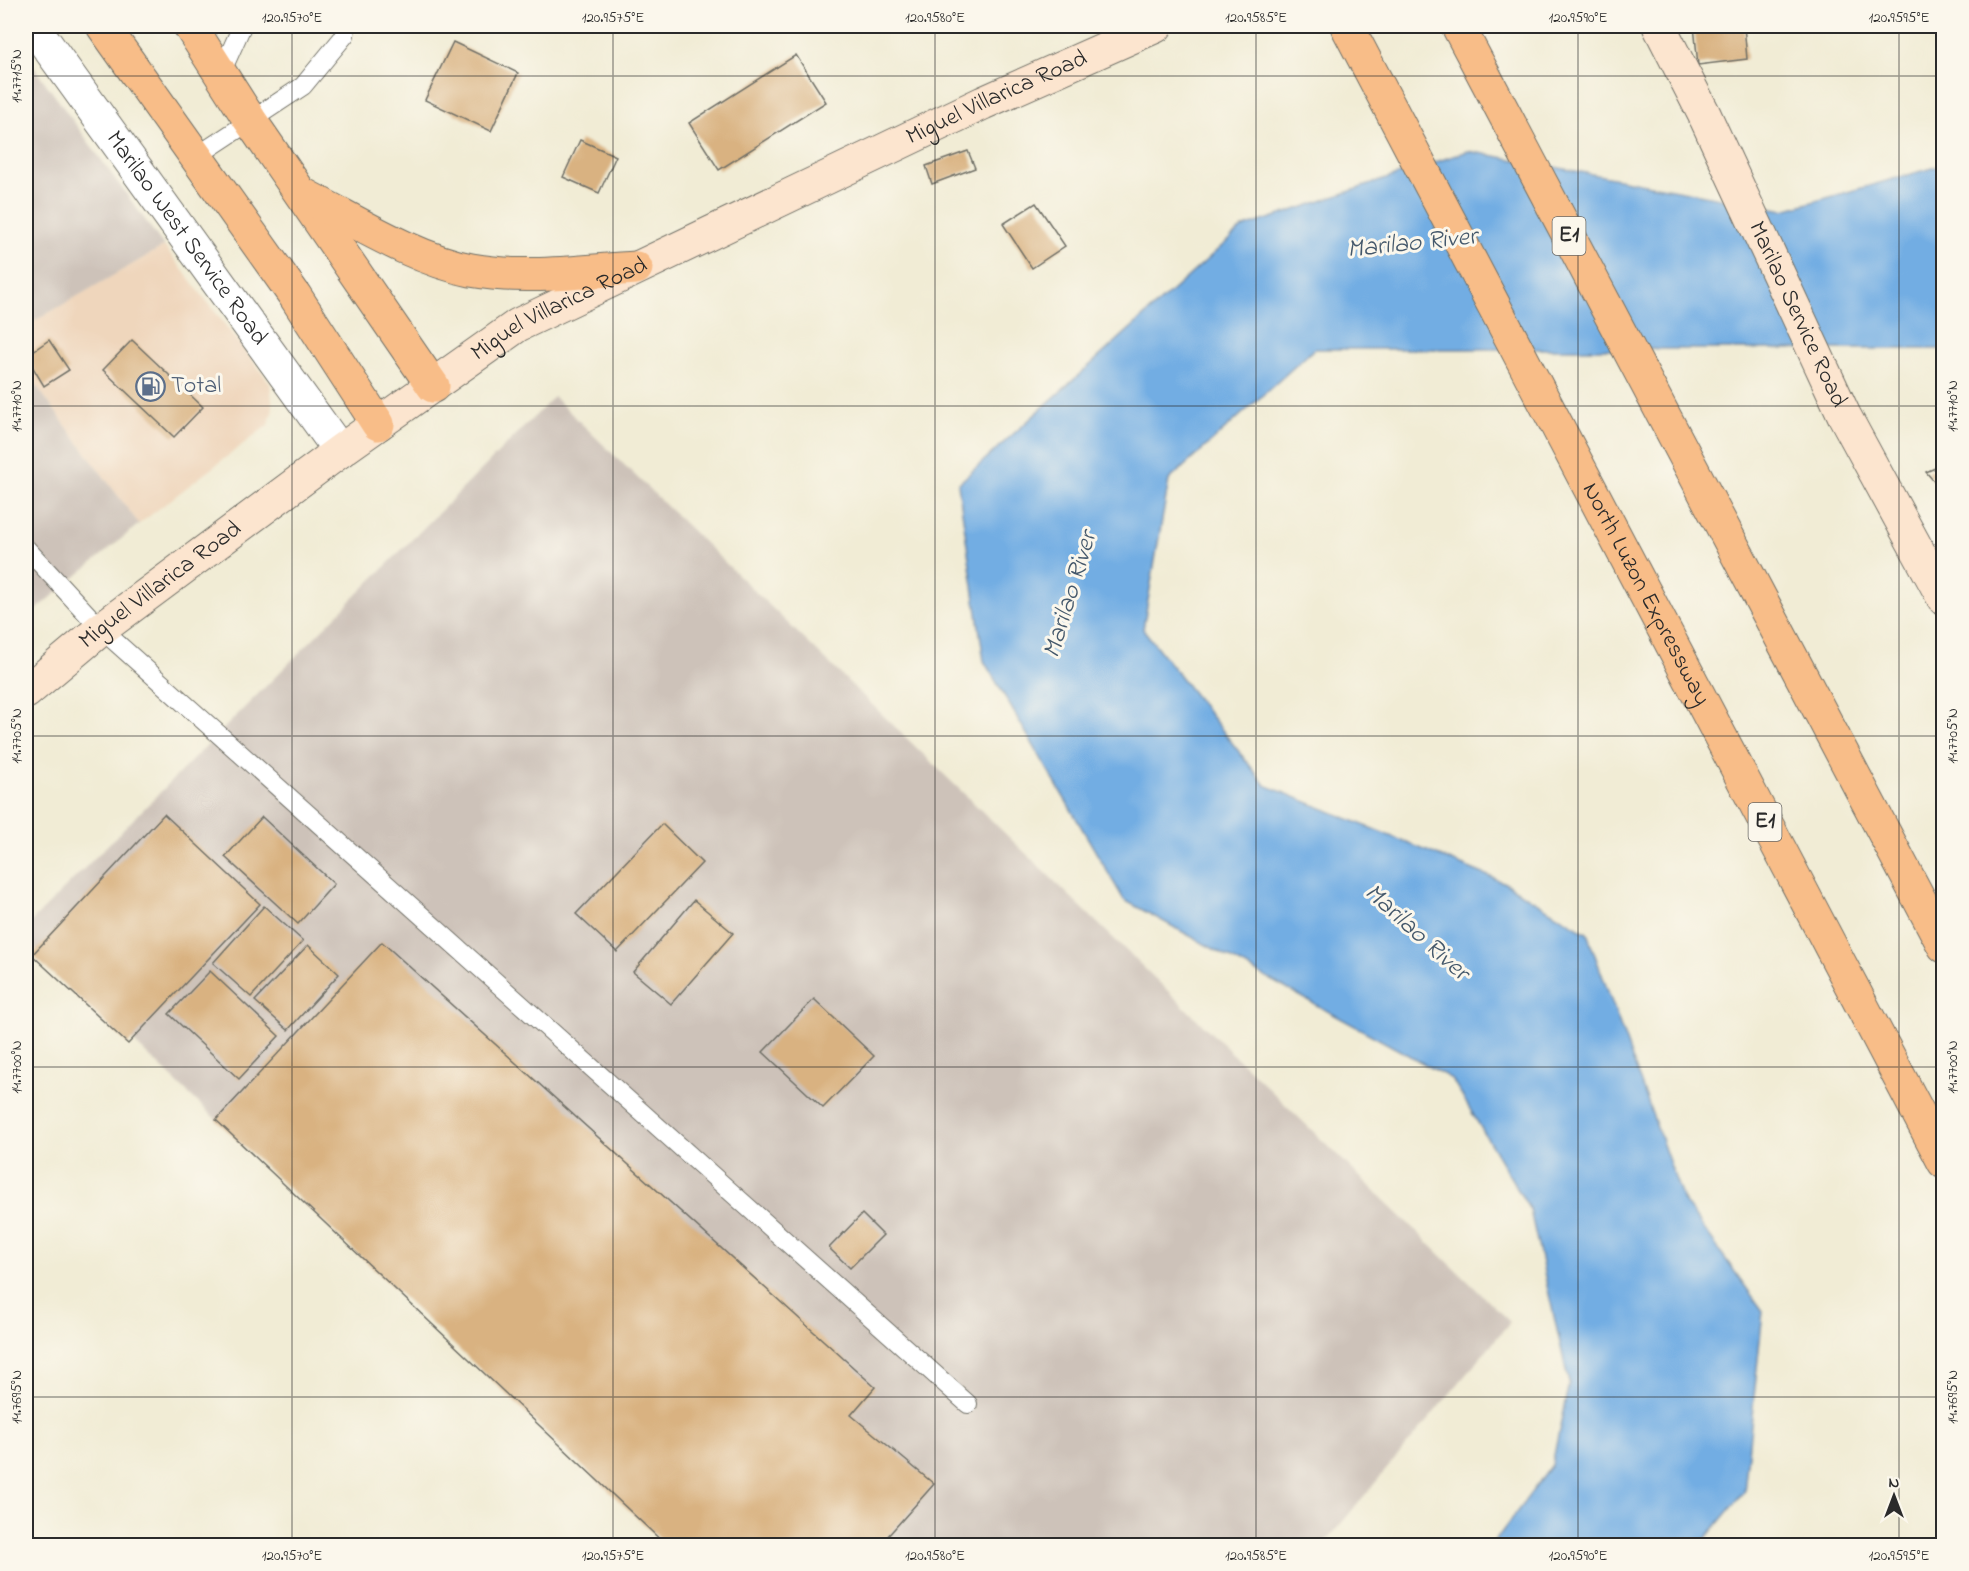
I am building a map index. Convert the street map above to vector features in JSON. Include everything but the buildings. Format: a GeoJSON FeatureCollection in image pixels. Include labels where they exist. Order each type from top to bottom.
{"type":"FeatureCollection","features":[{"type":"Feature","properties":{"kind":"highway"},"geometry":{"type":"LineString","coordinates":[[103,26],[194,158],[295,296],[378,424]]}},
{"type":"Feature","properties":{"kind":"highway"},"geometry":{"type":"LineString","coordinates":[[189,26],[250,120],[433,386]]}},
{"type":"Feature","properties":{"kind":"highway","name":"E1"},"geometry":{"type":"LineString","coordinates":[[1458,26],[1944,946]]}},
{"type":"Feature","properties":{"kind":"highway","name":"North Luzon Expressway"},"geometry":{"type":"LineString","coordinates":[[1350,33],[1944,1162]]}},
{"type":"Feature","properties":{"kind":"highway"},"geometry":{"type":"LineString","coordinates":[[300,193],[412,250],[471,270],[525,273],[636,268]]}},
{"type":"Feature","properties":{"kind":"main road","name":"Miguel Villarica Road"},"geometry":{"type":"LineString","coordinates":[[26,692],[100,629],[340,451],[518,325],[983,103],[1156,26]]}},
{"type":"Feature","properties":{"kind":"main road","name":"Marilao Service Road"},"geometry":{"type":"LineString","coordinates":[[1659,26],[1704,114],[1844,415],[1944,599]]}},
{"type":"Feature","properties":{"kind":"street","name":"Marilao West Service Road"},"geometry":{"type":"LineString","coordinates":[[33,26],[340,451]]}},
{"type":"Feature","properties":{"kind":"lane"},"geometry":{"type":"LineString","coordinates":[[221,73],[242,26]]}},
{"type":"Feature","properties":{"kind":"lane"},"geometry":{"type":"LineString","coordinates":[[194,158],[303,86],[345,35],[346,26]]}},
{"type":"Feature","properties":{"kind":"lane"},"geometry":{"type":"LineString","coordinates":[[26,548],[100,629],[968,1404]]}},
{"type":"Feature","properties":{"kind":"shaded area"},"geometry":{"type":"Polygon","coordinates":[[[26,56],[164,246],[26,326],[26,56]]]}},
{"type":"Feature","properties":{"kind":"shaded area"},"geometry":{"type":"Polygon","coordinates":[[[164,246],[270,383],[273,409],[268,425],[139,524],[26,372],[26,326],[164,246]]]}},
{"type":"Feature","properties":{"kind":"shaded area"},"geometry":{"type":"Polygon","coordinates":[[[26,372],[139,524],[30,615],[26,610],[26,372]]]}},
{"type":"Feature","properties":{"kind":"shaded area"},"geometry":{"type":"Polygon","coordinates":[[[554,397],[1510,1322],[1323,1545],[667,1545],[26,940],[26,927],[554,397]]]}},
{"type":"Feature","properties":{"kind":"water","name":"Marilao River"},"geometry":{"type":"Polygon","coordinates":[[[1468,151],[1784,210],[1943,165],[1943,349],[1314,349],[1169,480],[1143,629],[1265,785],[1503,882],[1587,933],[1683,1200],[1763,1311],[1744,1492],[1700,1545],[1492,1545],[1552,1465],[1569,1383],[1530,1210],[1452,1079],[1124,900],[984,661],[958,484],[1242,228],[1468,151]]]}},
{"type":"Feature","properties":{"kind":"place","name":"Total"},"geometry":{"type":"Point","coordinates":[150,386]}}]}
